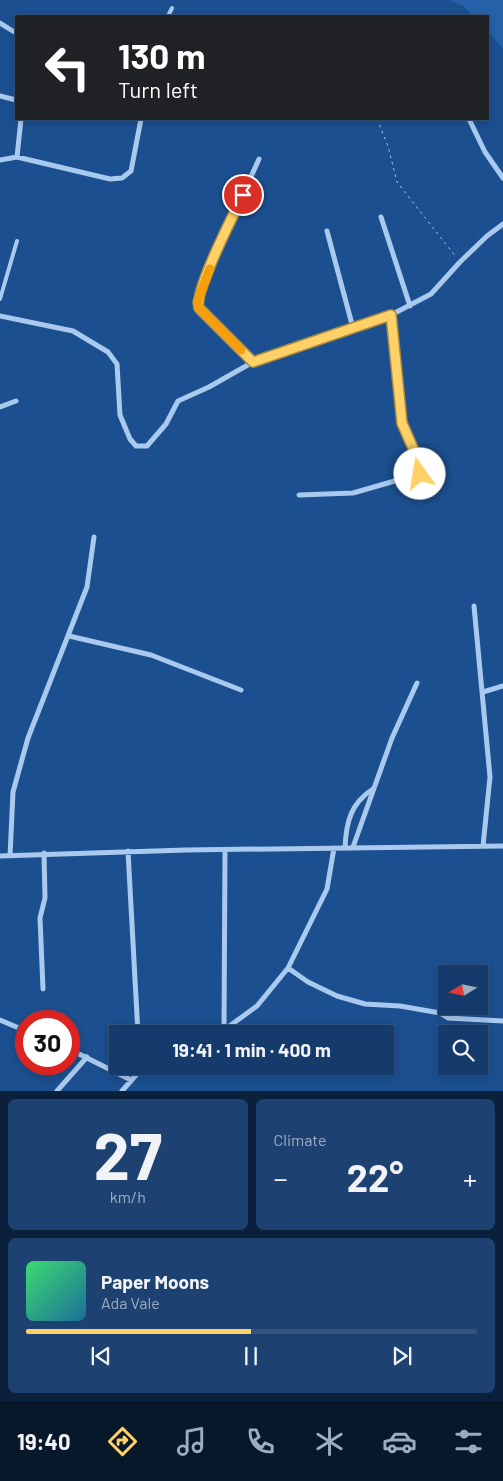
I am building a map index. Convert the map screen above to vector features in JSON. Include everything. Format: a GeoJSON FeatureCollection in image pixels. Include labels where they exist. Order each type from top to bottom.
{"type":"FeatureCollection","features":[{"type":"Feature","properties":{"kind":"street"},"geometry":{"type":"LineString","coordinates":[[0,23],[15,32]]}},
{"type":"Feature","properties":{"kind":"street"},"geometry":{"type":"LineString","coordinates":[[0,96],[15,100]]}},
{"type":"Feature","properties":{"kind":"street"},"geometry":{"type":"LineString","coordinates":[[17,157],[21,120]]}},
{"type":"Feature","properties":{"kind":"street"},"geometry":{"type":"LineString","coordinates":[[0,160],[17,157],[110,179],[122,178],[131,171],[141,120]]}},
{"type":"Feature","properties":{"kind":"street"},"geometry":{"type":"LineString","coordinates":[[469,120],[485,152],[503,178]]}},
{"type":"Feature","properties":{"kind":"street"},"geometry":{"type":"LineString","coordinates":[[253,362],[199,308],[197,302],[202,286],[259,159]]}},
{"type":"Feature","properties":{"kind":"street"},"geometry":{"type":"LineString","coordinates":[[381,217],[410,306]]}},
{"type":"Feature","properties":{"kind":"street"},"geometry":{"type":"LineString","coordinates":[[0,316],[73,331],[108,352],[117,364],[120,415],[130,439],[136,446],[147,446],[166,424],[178,401],[209,387],[253,362],[391,315],[410,306],[431,294],[486,236],[503,224]]}},
{"type":"Feature","properties":{"kind":"street"},"geometry":{"type":"LineString","coordinates":[[327,230],[353,328]]}},
{"type":"Feature","properties":{"kind":"street"},"geometry":{"type":"LineString","coordinates":[[299,495],[352,492],[420,474],[419,462],[402,423],[391,315]]}},
{"type":"Feature","properties":{"kind":"street"},"geometry":{"type":"LineString","coordinates":[[0,407],[16,400]]}},
{"type":"Feature","properties":{"kind":"street"},"geometry":{"type":"LineString","coordinates":[[10,856],[13,792],[28,738],[87,587],[94,537]]}},
{"type":"Feature","properties":{"kind":"street"},"geometry":{"type":"LineString","coordinates":[[474,606],[490,777],[483,846]]}},
{"type":"Feature","properties":{"kind":"street"},"geometry":{"type":"LineString","coordinates":[[69,636],[151,656],[241,690]]}},
{"type":"Feature","properties":{"kind":"street"},"geometry":{"type":"LineString","coordinates":[[353,848],[392,738],[417,683]]}},
{"type":"Feature","properties":{"kind":"street"},"geometry":{"type":"LineString","coordinates":[[483,692],[503,686]]}},
{"type":"Feature","properties":{"kind":"street"},"geometry":{"type":"LineString","coordinates":[[345,848],[345,832],[352,810],[360,797],[374,788]]}},
{"type":"Feature","properties":{"kind":"street"},"geometry":{"type":"LineString","coordinates":[[0,856],[128,851],[503,846]]}},
{"type":"Feature","properties":{"kind":"street"},"geometry":{"type":"LineString","coordinates":[[231,1025],[257,1006],[288,968],[327,888],[334,848]]}},
{"type":"Feature","properties":{"kind":"street"},"geometry":{"type":"LineString","coordinates":[[224,1025],[225,850]]}},
{"type":"Feature","properties":{"kind":"street"},"geometry":{"type":"LineString","coordinates":[[128,851],[138,1025]]}},
{"type":"Feature","properties":{"kind":"street"},"geometry":{"type":"LineString","coordinates":[[43,989],[40,918],[45,898],[44,853]]}},
{"type":"Feature","properties":{"kind":"street"},"geometry":{"type":"LineString","coordinates":[[288,968],[308,982],[337,996],[365,1004],[400,1006],[440,1013],[448,1018],[503,1021]]}},
{"type":"Feature","properties":{"kind":"street"},"geometry":{"type":"LineString","coordinates":[[1,1022],[15,1027]]}},
{"type":"Feature","properties":{"kind":"street"},"geometry":{"type":"LineString","coordinates":[[80,1054],[131,1080]]}},
{"type":"Feature","properties":{"kind":"street"},"geometry":{"type":"LineString","coordinates":[[57,1091],[86,1057]]}},
{"type":"Feature","properties":{"kind":"street"},"geometry":{"type":"LineString","coordinates":[[122,1091],[136,1075]]}},
{"type":"Feature","properties":{"kind":"lane"},"geometry":{"type":"LineString","coordinates":[[168,15],[172,8]]}},
{"type":"Feature","properties":{"kind":"lane"},"geometry":{"type":"LineString","coordinates":[[0,298],[17,242]]}},
{"type":"Feature","properties":{"kind":"path"},"geometry":{"type":"LineString","coordinates":[[377,120],[388,146],[397,182],[460,262]]}},
{"type":"Feature","properties":{"kind":"shaded area"},"geometry":{"type":"Polygon","coordinates":[[[449,0],[503,0],[503,49],[489,33],[489,15],[472,15],[463,6],[449,0]]]}},
{"type":"Feature","properties":{"kind":"slow traffic"},"geometry":{"type":"LineString","coordinates":[[210,269],[197,302],[199,308],[241,350]]}},
{"type":"Feature","properties":{"kind":"route"},"geometry":{"type":"LineString","coordinates":[[243,195],[202,286],[197,302],[199,308],[253,362],[391,315],[402,423],[419,462],[420,474]]}}]}
